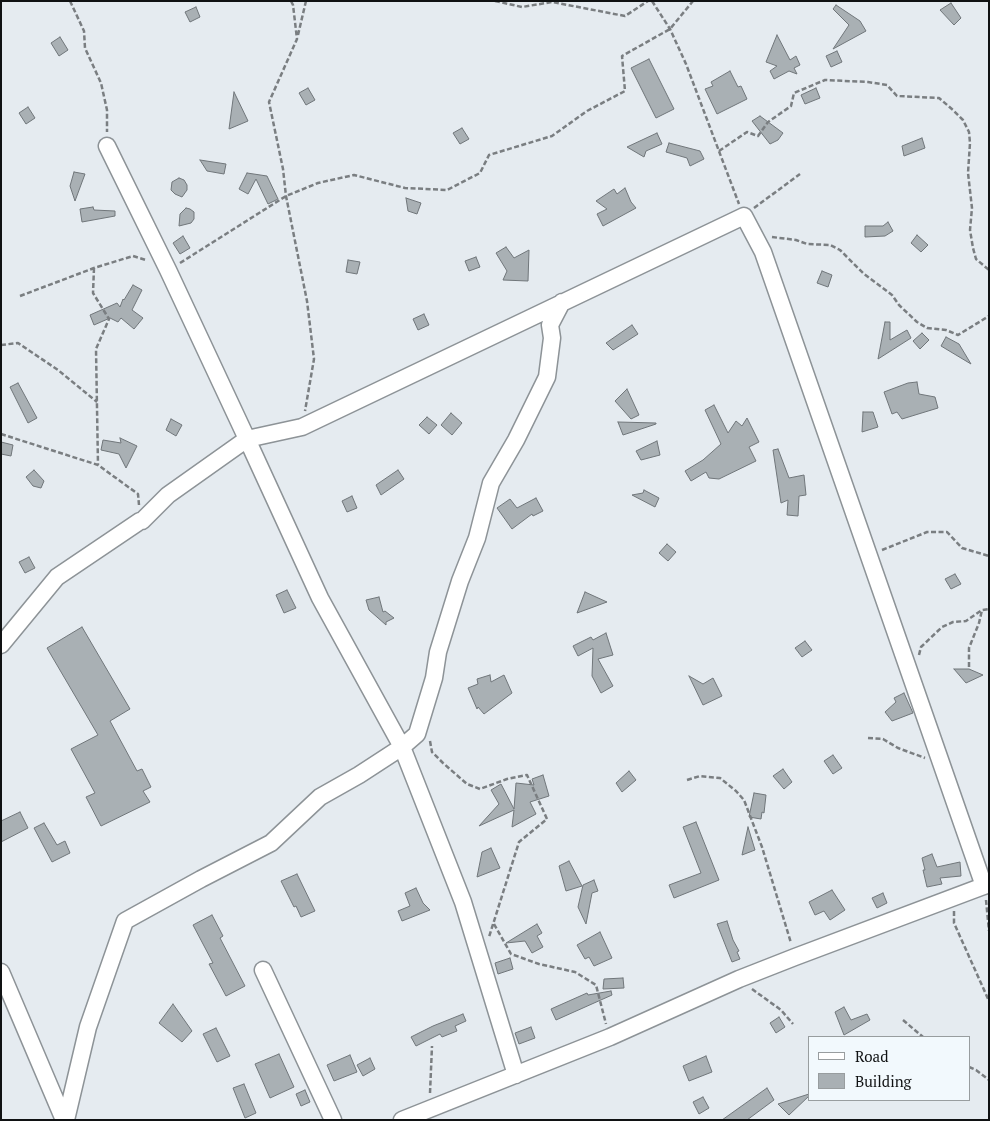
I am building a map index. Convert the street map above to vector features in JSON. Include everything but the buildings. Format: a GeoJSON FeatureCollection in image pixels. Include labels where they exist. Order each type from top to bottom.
{"type":"FeatureCollection","features":[{"type":"Feature","properties":{"kind":"street"},"geometry":{"type":"LineString","coordinates":[[107,146],[168,270],[320,598],[402,747],[463,902],[516,1075]]}},
{"type":"Feature","properties":{"kind":"street"},"geometry":{"type":"LineString","coordinates":[[1,645],[57,577],[142,521],[168,495],[247,439],[302,427],[744,216],[763,252],[986,885],[794,957],[610,1037],[402,1120]]}},
{"type":"Feature","properties":{"kind":"street"},"geometry":{"type":"LineString","coordinates":[[65,1120],[88,1027],[125,921],[271,843],[320,797],[359,775],[402,747],[417,734],[434,678],[438,652],[460,582],[477,538],[491,483],[516,440],[547,378],[552,338],[550,325],[562,302]]}},
{"type":"Feature","properties":{"kind":"street"},"geometry":{"type":"LineString","coordinates":[[263,970],[333,1120]]}},
{"type":"Feature","properties":{"kind":"street"},"geometry":{"type":"LineString","coordinates":[[1,972],[65,1120]]}},
{"type":"Feature","properties":{"kind":"path"},"geometry":{"type":"LineString","coordinates":[[70,1],[84,30],[85,48],[101,83],[107,110],[107,146]]}},
{"type":"Feature","properties":{"kind":"path"},"geometry":{"type":"LineString","coordinates":[[291,1],[297,39]]}},
{"type":"Feature","properties":{"kind":"path"},"geometry":{"type":"LineString","coordinates":[[302,427],[314,359],[307,301],[270,102],[297,39],[306,1]]}},
{"type":"Feature","properties":{"kind":"path"},"geometry":{"type":"LineString","coordinates":[[496,1],[522,7],[552,2],[625,16],[650,1],[670,29],[686,64],[744,216],[800,174]]}},
{"type":"Feature","properties":{"kind":"path"},"geometry":{"type":"LineString","coordinates":[[20,296],[94,268],[133,256],[146,259],[168,270],[286,196],[318,183],[354,175],[405,188],[447,190],[480,172],[489,156],[552,136],[587,111],[625,91],[622,56],[670,29],[693,1]]}},
{"type":"Feature","properties":{"kind":"path"},"geometry":{"type":"LineString","coordinates":[[720,151],[746,132],[758,136],[768,122],[791,106],[794,93],[825,80],[868,82],[886,85],[897,96],[939,98],[963,120],[968,132],[970,143],[968,173],[972,208],[970,230],[976,259],[989,270]]}},
{"type":"Feature","properties":{"kind":"path"},"geometry":{"type":"LineString","coordinates":[[753,234],[796,240],[807,244],[830,245],[840,250],[860,270],[892,295],[899,305],[917,322],[928,328],[946,330],[958,335],[989,316]]}},
{"type":"Feature","properties":{"kind":"path"},"geometry":{"type":"LineString","coordinates":[[94,268],[93,293],[109,319],[96,350],[98,464]]}},
{"type":"Feature","properties":{"kind":"path"},"geometry":{"type":"LineString","coordinates":[[1,345],[18,343],[58,370],[97,402]]}},
{"type":"Feature","properties":{"kind":"path"},"geometry":{"type":"LineString","coordinates":[[1,434],[98,464],[138,494],[140,521]]}},
{"type":"Feature","properties":{"kind":"path"},"geometry":{"type":"LineString","coordinates":[[869,555],[927,532],[947,532],[962,548],[989,556]]}},
{"type":"Feature","properties":{"kind":"path"},"geometry":{"type":"LineString","coordinates":[[902,649],[919,657],[921,647],[942,628],[953,622],[966,621],[982,610],[989,609]]}},
{"type":"Feature","properties":{"kind":"path"},"geometry":{"type":"LineString","coordinates":[[969,667],[970,648],[982,610]]}},
{"type":"Feature","properties":{"kind":"path"},"geometry":{"type":"LineString","coordinates":[[420,725],[430,741],[432,752],[467,784],[480,789],[507,779],[527,775],[547,819],[519,842],[489,939]]}},
{"type":"Feature","properties":{"kind":"path"},"geometry":{"type":"LineString","coordinates":[[868,738],[882,740],[943,767]]}},
{"type":"Feature","properties":{"kind":"path"},"geometry":{"type":"LineString","coordinates":[[687,780],[700,776],[720,778],[736,790],[744,800],[762,846],[794,957]]}},
{"type":"Feature","properties":{"kind":"path"},"geometry":{"type":"LineString","coordinates":[[986,885],[989,931]]}},
{"type":"Feature","properties":{"kind":"path"},"geometry":{"type":"LineString","coordinates":[[954,897],[954,923],[989,1001]]}},
{"type":"Feature","properties":{"kind":"path"},"geometry":{"type":"LineString","coordinates":[[494,924],[511,954],[539,964],[575,972],[596,985],[610,1037]]}},
{"type":"Feature","properties":{"kind":"path"},"geometry":{"type":"LineString","coordinates":[[738,980],[781,1010],[793,1024]]}},
{"type":"Feature","properties":{"kind":"path"},"geometry":{"type":"LineString","coordinates":[[903,1020],[922,1036]]}},
{"type":"Feature","properties":{"kind":"path"},"geometry":{"type":"LineString","coordinates":[[426,1098],[430,1092],[432,1046]]}},
{"type":"Feature","properties":{"kind":"path"},"geometry":{"type":"LineString","coordinates":[[970,1067],[989,1080]]}}]}
